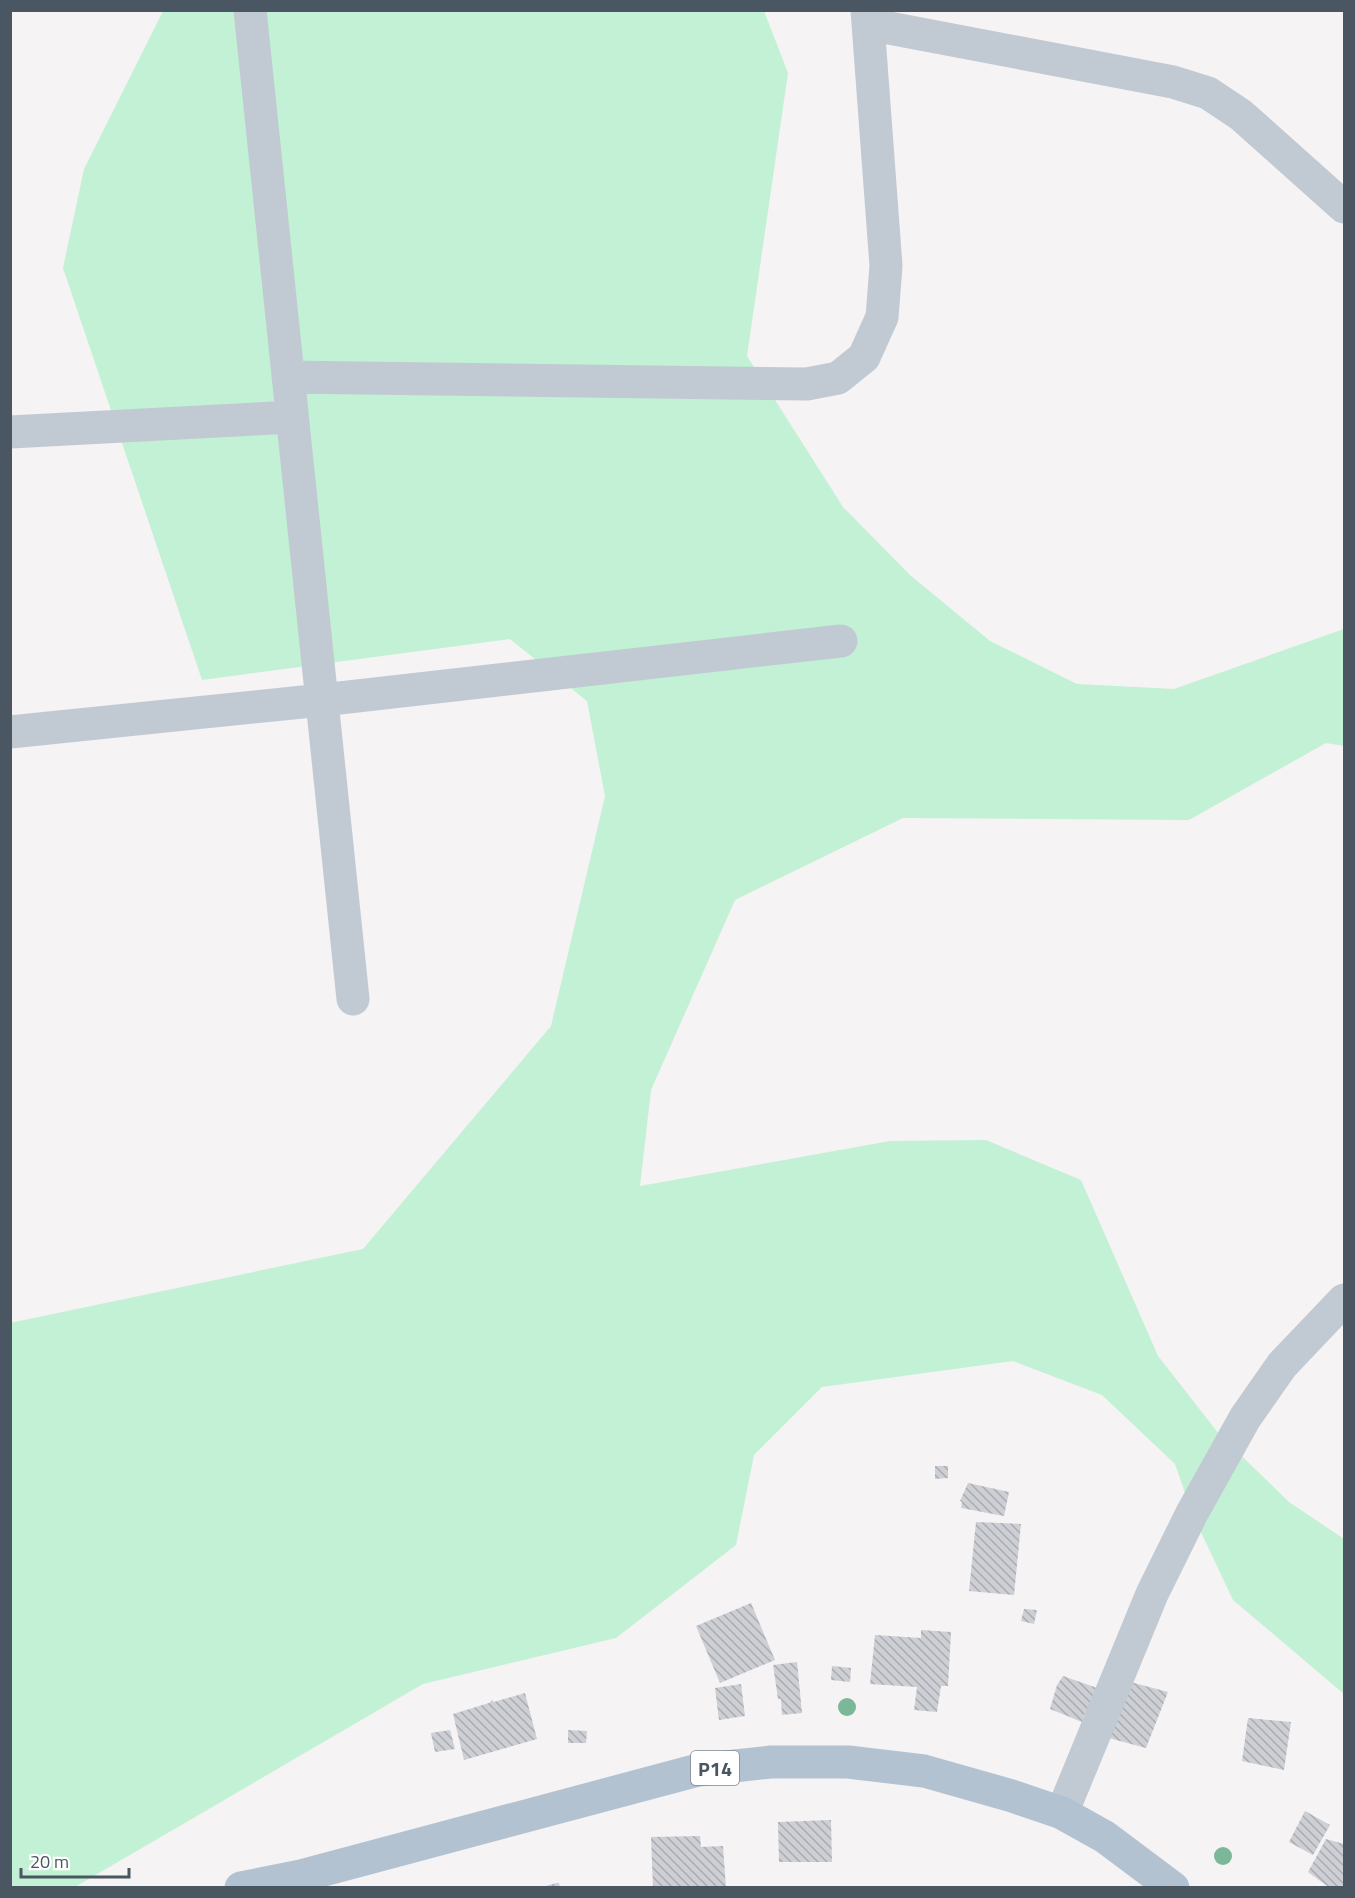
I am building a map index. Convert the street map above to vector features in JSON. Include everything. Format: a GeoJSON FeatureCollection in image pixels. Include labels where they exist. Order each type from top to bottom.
{"type":"FeatureCollection","features":[{"type":"Feature","properties":{"kind":"main road","name":"P14"},"geometry":{"type":"LineString","coordinates":[[242,1887],[301,1876],[698,1770],[771,1762],[848,1762],[924,1771],[1012,1796],[1062,1814],[1105,1837],[1173,1887]]}},
{"type":"Feature","properties":{"kind":"street"},"geometry":{"type":"LineString","coordinates":[[250,10],[353,999]]}},
{"type":"Feature","properties":{"kind":"street"},"geometry":{"type":"LineString","coordinates":[[288,378],[807,384],[838,378],[864,357],[882,317],[886,266],[870,15],[1173,82],[1208,93],[1241,114],[1344,207]]}},
{"type":"Feature","properties":{"kind":"street"},"geometry":{"type":"LineString","coordinates":[[10,432],[292,417]]}},
{"type":"Feature","properties":{"kind":"street"},"geometry":{"type":"LineString","coordinates":[[10,732],[322,700],[841,641]]}},
{"type":"Feature","properties":{"kind":"street"},"geometry":{"type":"LineString","coordinates":[[1062,1814],[1152,1594],[1203,1494],[1245,1418],[1282,1365],[1344,1300]]}},
{"type":"Feature","properties":{"kind":"green space"},"geometry":{"type":"Polygon","coordinates":[[[163,11],[764,11],[788,73],[747,356],[843,507],[910,575],[990,641],[1077,684],[1174,689],[1344,629],[1344,746],[1326,743],[1189,820],[903,818],[735,900],[651,1090],[640,1186],[890,1141],[986,1140],[1081,1180],[1158,1356],[1219,1434],[1289,1502],[1344,1539],[1344,1694],[1233,1600],[1192,1513],[1175,1464],[1102,1395],[1013,1361],[822,1387],[754,1455],[736,1545],[616,1638],[423,1684],[75,1887],[11,1887],[10,1323],[363,1249],[551,1026],[605,796],[587,701],[510,639],[202,680],[63,268],[84,169],[163,11]]]}},
{"type":"Feature","properties":{"kind":"building"},"geometry":{"type":"Polygon","coordinates":[[[935,1466],[948,1466],[948,1478],[935,1479],[935,1466]]]}},
{"type":"Feature","properties":{"kind":"building"},"geometry":{"type":"Polygon","coordinates":[[[968,1483],[1009,1492],[1004,1516],[961,1508],[962,1502],[960,1501],[968,1483]]]}},
{"type":"Feature","properties":{"kind":"building"},"geometry":{"type":"Polygon","coordinates":[[[976,1522],[1021,1524],[1014,1595],[969,1591],[976,1522]]]}},
{"type":"Feature","properties":{"kind":"building"},"geometry":{"type":"Polygon","coordinates":[[[751,1603],[775,1660],[720,1683],[696,1626],[751,1603]]]}},
{"type":"Feature","properties":{"kind":"building"},"geometry":{"type":"Polygon","coordinates":[[[1024,1609],[1037,1610],[1034,1624],[1021,1621],[1024,1609]]]}},
{"type":"Feature","properties":{"kind":"building"},"geometry":{"type":"Polygon","coordinates":[[[921,1630],[951,1632],[948,1686],[941,1686],[937,1712],[914,1710],[917,1687],[870,1684],[875,1635],[921,1638],[921,1630]]]}},
{"type":"Feature","properties":{"kind":"building"},"geometry":{"type":"Polygon","coordinates":[[[797,1662],[802,1713],[782,1715],[781,1699],[778,1699],[773,1665],[797,1662]]]}},
{"type":"Feature","properties":{"kind":"building"},"geometry":{"type":"Polygon","coordinates":[[[832,1666],[851,1668],[850,1682],[831,1680],[832,1666]]]}},
{"type":"Feature","properties":{"kind":"building"},"geometry":{"type":"Polygon","coordinates":[[[1063,1676],[1100,1689],[1091,1715],[1085,1713],[1082,1722],[1050,1709],[1057,1685],[1063,1676]]]}},
{"type":"Feature","properties":{"kind":"building"},"geometry":{"type":"Polygon","coordinates":[[[1123,1680],[1168,1692],[1146,1748],[1105,1737],[1123,1680]]]}},
{"type":"Feature","properties":{"kind":"building"},"geometry":{"type":"Polygon","coordinates":[[[741,1684],[745,1716],[719,1720],[715,1688],[741,1684]]]}},
{"type":"Feature","properties":{"kind":"building"},"geometry":{"type":"Polygon","coordinates":[[[525,1693],[537,1739],[464,1760],[453,1714],[489,1703],[492,1700],[494,1702],[525,1693]]]}},
{"type":"Feature","properties":{"kind":"building"},"geometry":{"type":"Polygon","coordinates":[[[1248,1718],[1291,1722],[1284,1770],[1242,1761],[1248,1718]]]}},
{"type":"Feature","properties":{"kind":"building"},"geometry":{"type":"Polygon","coordinates":[[[450,1730],[455,1749],[435,1752],[431,1733],[450,1730]]]}},
{"type":"Feature","properties":{"kind":"building"},"geometry":{"type":"Polygon","coordinates":[[[568,1730],[587,1731],[586,1743],[568,1743],[568,1730]]]}},
{"type":"Feature","properties":{"kind":"building"},"geometry":{"type":"Polygon","coordinates":[[[1305,1811],[1330,1825],[1313,1855],[1289,1842],[1305,1811]]]}},
{"type":"Feature","properties":{"kind":"building"},"geometry":{"type":"Polygon","coordinates":[[[831,1820],[832,1862],[779,1862],[778,1822],[831,1820]]]}},
{"type":"Feature","properties":{"kind":"building"},"geometry":{"type":"Polygon","coordinates":[[[700,1836],[701,1847],[723,1846],[726,1888],[653,1888],[651,1837],[700,1836]]]}},
{"type":"Feature","properties":{"kind":"building"},"geometry":{"type":"Polygon","coordinates":[[[1326,1839],[1344,1844],[1344,1888],[1330,1888],[1308,1872],[1326,1839]]]}},
{"type":"Feature","properties":{"kind":"building"},"geometry":{"type":"Polygon","coordinates":[[[559,1883],[560,1888],[539,1888],[559,1883]]]}}]}
